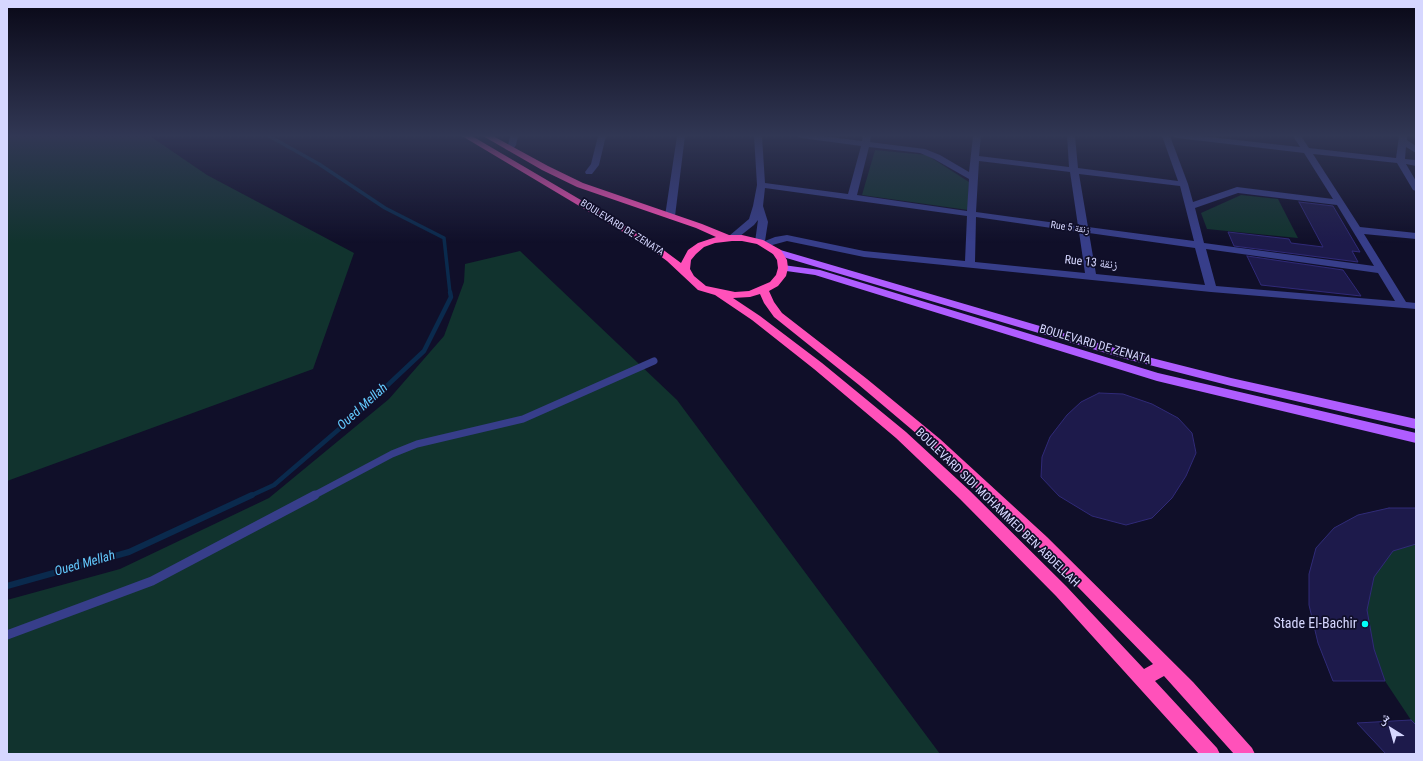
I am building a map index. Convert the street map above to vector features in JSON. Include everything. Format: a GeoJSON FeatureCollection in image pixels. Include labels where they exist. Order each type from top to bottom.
{"type":"FeatureCollection","features":[{"type":"Feature","properties":{"kind":"highway","name":"BOULEVARD DE ZENATA"},"geometry":{"type":"LineString","coordinates":[[526,172],[651,245],[671,259],[690,278]]}},
{"type":"Feature","properties":{"kind":"highway","name":"BOULEVARD DE ZENATA"},"geometry":{"type":"LineString","coordinates":[[552,172],[580,184],[729,238]]}},
{"type":"Feature","properties":{"kind":"highway"},"geometry":{"type":"LineString","coordinates":[[729,238],[742,238],[763,243],[777,252],[782,260],[783,268],[781,276],[763,290],[750,294],[720,294],[702,288],[690,278],[686,269],[686,260],[692,252],[701,245],[713,240],[729,238]]}},
{"type":"Feature","properties":{"kind":"highway","name":"BOULEVARD SIDI MOHAMMED BEN ABDELLAH"},"geometry":{"type":"LineString","coordinates":[[763,290],[769,303],[778,315],[863,382],[935,442],[1042,541],[1166,666],[1246,754]]}},
{"type":"Feature","properties":{"kind":"highway","name":"BOULEVARD SIDI MOHAMMED BEN ABDELLAH"},"geometry":{"type":"LineString","coordinates":[[720,294],[756,318],[812,361],[901,435],[965,495],[1062,591],[1211,754]]}},
{"type":"Feature","properties":{"kind":"highway"},"geometry":{"type":"LineString","coordinates":[[1142,679],[1166,666]]}},
{"type":"Feature","properties":{"kind":"main road","name":"BOULEVARD DE ZENATA"},"geometry":{"type":"LineString","coordinates":[[777,252],[1130,356],[1231,382],[1416,424]]}},
{"type":"Feature","properties":{"kind":"main road","name":"BOULEVARD DE ZENATA"},"geometry":{"type":"LineString","coordinates":[[783,268],[816,272],[1157,377],[1416,438]]}},
{"type":"Feature","properties":{"kind":"street"},"geometry":{"type":"LineString","coordinates":[[670,216],[676,172]]}},
{"type":"Feature","properties":{"kind":"street"},"geometry":{"type":"LineString","coordinates":[[729,238],[751,223],[754,219],[758,206],[761,185],[760,172]]}},
{"type":"Feature","properties":{"kind":"street"},"geometry":{"type":"LineString","coordinates":[[852,198],[858,172]]}},
{"type":"Feature","properties":{"kind":"street"},"geometry":{"type":"LineString","coordinates":[[962,172],[973,178]]}},
{"type":"Feature","properties":{"kind":"street"},"geometry":{"type":"LineString","coordinates":[[970,265],[973,172]]}},
{"type":"Feature","properties":{"kind":"street"},"geometry":{"type":"LineString","coordinates":[[1074,172],[1085,230],[1091,276]]}},
{"type":"Feature","properties":{"kind":"street"},"geometry":{"type":"LineString","coordinates":[[1086,172],[1184,184]]}},
{"type":"Feature","properties":{"kind":"street"},"geometry":{"type":"LineString","coordinates":[[1179,172],[1184,184],[1211,289]]}},
{"type":"Feature","properties":{"kind":"street"},"geometry":{"type":"LineString","coordinates":[[1319,172],[1402,304]]}},
{"type":"Feature","properties":{"kind":"street"},"geometry":{"type":"LineString","coordinates":[[1406,172],[1416,188]]}},
{"type":"Feature","properties":{"kind":"street","name":"Rue 5 زنقة"},"geometry":{"type":"LineString","coordinates":[[761,185],[1380,270]]}},
{"type":"Feature","properties":{"kind":"street"},"geometry":{"type":"LineString","coordinates":[[1189,207],[1237,190],[1339,203]]}},
{"type":"Feature","properties":{"kind":"street"},"geometry":{"type":"LineString","coordinates":[[758,206],[763,222],[763,243]]}},
{"type":"Feature","properties":{"kind":"street"},"geometry":{"type":"LineString","coordinates":[[1357,230],[1416,236]]}},
{"type":"Feature","properties":{"kind":"street","name":"Rue 13 زنقة"},"geometry":{"type":"LineString","coordinates":[[763,243],[778,239],[796,239],[864,254],[1211,289],[1416,306]]}},
{"type":"Feature","properties":{"kind":"lane"},"geometry":{"type":"LineString","coordinates":[[7,635],[152,581],[392,454],[417,444],[452,434],[523,419],[654,361]]}},
{"type":"Feature","properties":{"kind":"green space"},"geometry":{"type":"Polygon","coordinates":[[[7,172],[202,172],[354,253],[313,369],[7,481],[7,172]]]}},
{"type":"Feature","properties":{"kind":"green space"},"geometry":{"type":"Polygon","coordinates":[[[869,172],[953,172],[969,182],[968,210],[862,195],[869,172]]]}},
{"type":"Feature","properties":{"kind":"green space"},"geometry":{"type":"Polygon","coordinates":[[[1241,195],[1278,199],[1298,238],[1207,229],[1201,213],[1241,195]]]}},
{"type":"Feature","properties":{"kind":"green space"},"geometry":{"type":"Polygon","coordinates":[[[520,251],[677,400],[940,754],[7,754],[7,600],[120,569],[269,498],[389,399],[444,336],[464,282],[465,264],[520,251]]]}},
{"type":"Feature","properties":{"kind":"green space","name":"Stade El-Bachir"},"geometry":{"type":"Polygon","coordinates":[[[1389,508],[1416,509],[1416,754],[1386,754],[1357,723],[1411,720],[1385,681],[1333,681],[1318,643],[1309,605],[1309,574],[1316,548],[1334,528],[1358,515],[1389,508]]]}},
{"type":"Feature","properties":{"kind":"building"},"geometry":{"type":"Polygon","coordinates":[[[1299,202],[1333,206],[1360,252],[1352,251],[1358,262],[1234,246],[1228,232],[1289,239],[1291,243],[1323,247],[1299,202]]]}},
{"type":"Feature","properties":{"kind":"building"},"geometry":{"type":"Polygon","coordinates":[[[1247,256],[1343,270],[1361,296],[1261,285],[1247,256]]]}},
{"type":"Feature","properties":{"kind":"building"},"geometry":{"type":"Polygon","coordinates":[[[1099,393],[1123,394],[1152,404],[1178,418],[1192,433],[1196,453],[1186,476],[1172,498],[1152,518],[1126,525],[1092,516],[1059,496],[1041,477],[1042,457],[1050,437],[1067,415],[1081,402],[1099,393]]]}},
{"type":"Feature","properties":{"kind":"building"},"geometry":{"type":"Polygon","coordinates":[[[1389,508],[1416,508],[1416,544],[1393,551],[1374,577],[1367,610],[1374,649],[1385,681],[1333,681],[1318,643],[1309,605],[1309,574],[1316,548],[1334,528],[1358,515],[1389,508]]]}},
{"type":"Feature","properties":{"kind":"building"},"geometry":{"type":"Polygon","coordinates":[[[1411,720],[1416,725],[1416,754],[1386,754],[1357,723],[1411,720]]]}},
{"type":"Feature","properties":{"kind":"waterway","name":"Oued Mellah"},"geometry":{"type":"LineString","coordinates":[[330,172],[385,208],[444,238],[450,293]]}},
{"type":"Feature","properties":{"kind":"waterway","name":"Oued Mellah"},"geometry":{"type":"LineString","coordinates":[[250,496],[274,485],[359,412],[424,351],[451,297],[450,292]]}},
{"type":"Feature","properties":{"kind":"waterway","name":"Oued Mellah"},"geometry":{"type":"LineString","coordinates":[[7,586],[129,552],[252,495]]}},
{"type":"Feature","properties":{"kind":"place","name":"Stade El-Bachir"},"geometry":{"type":"Point","coordinates":[1365,624]}}]}
